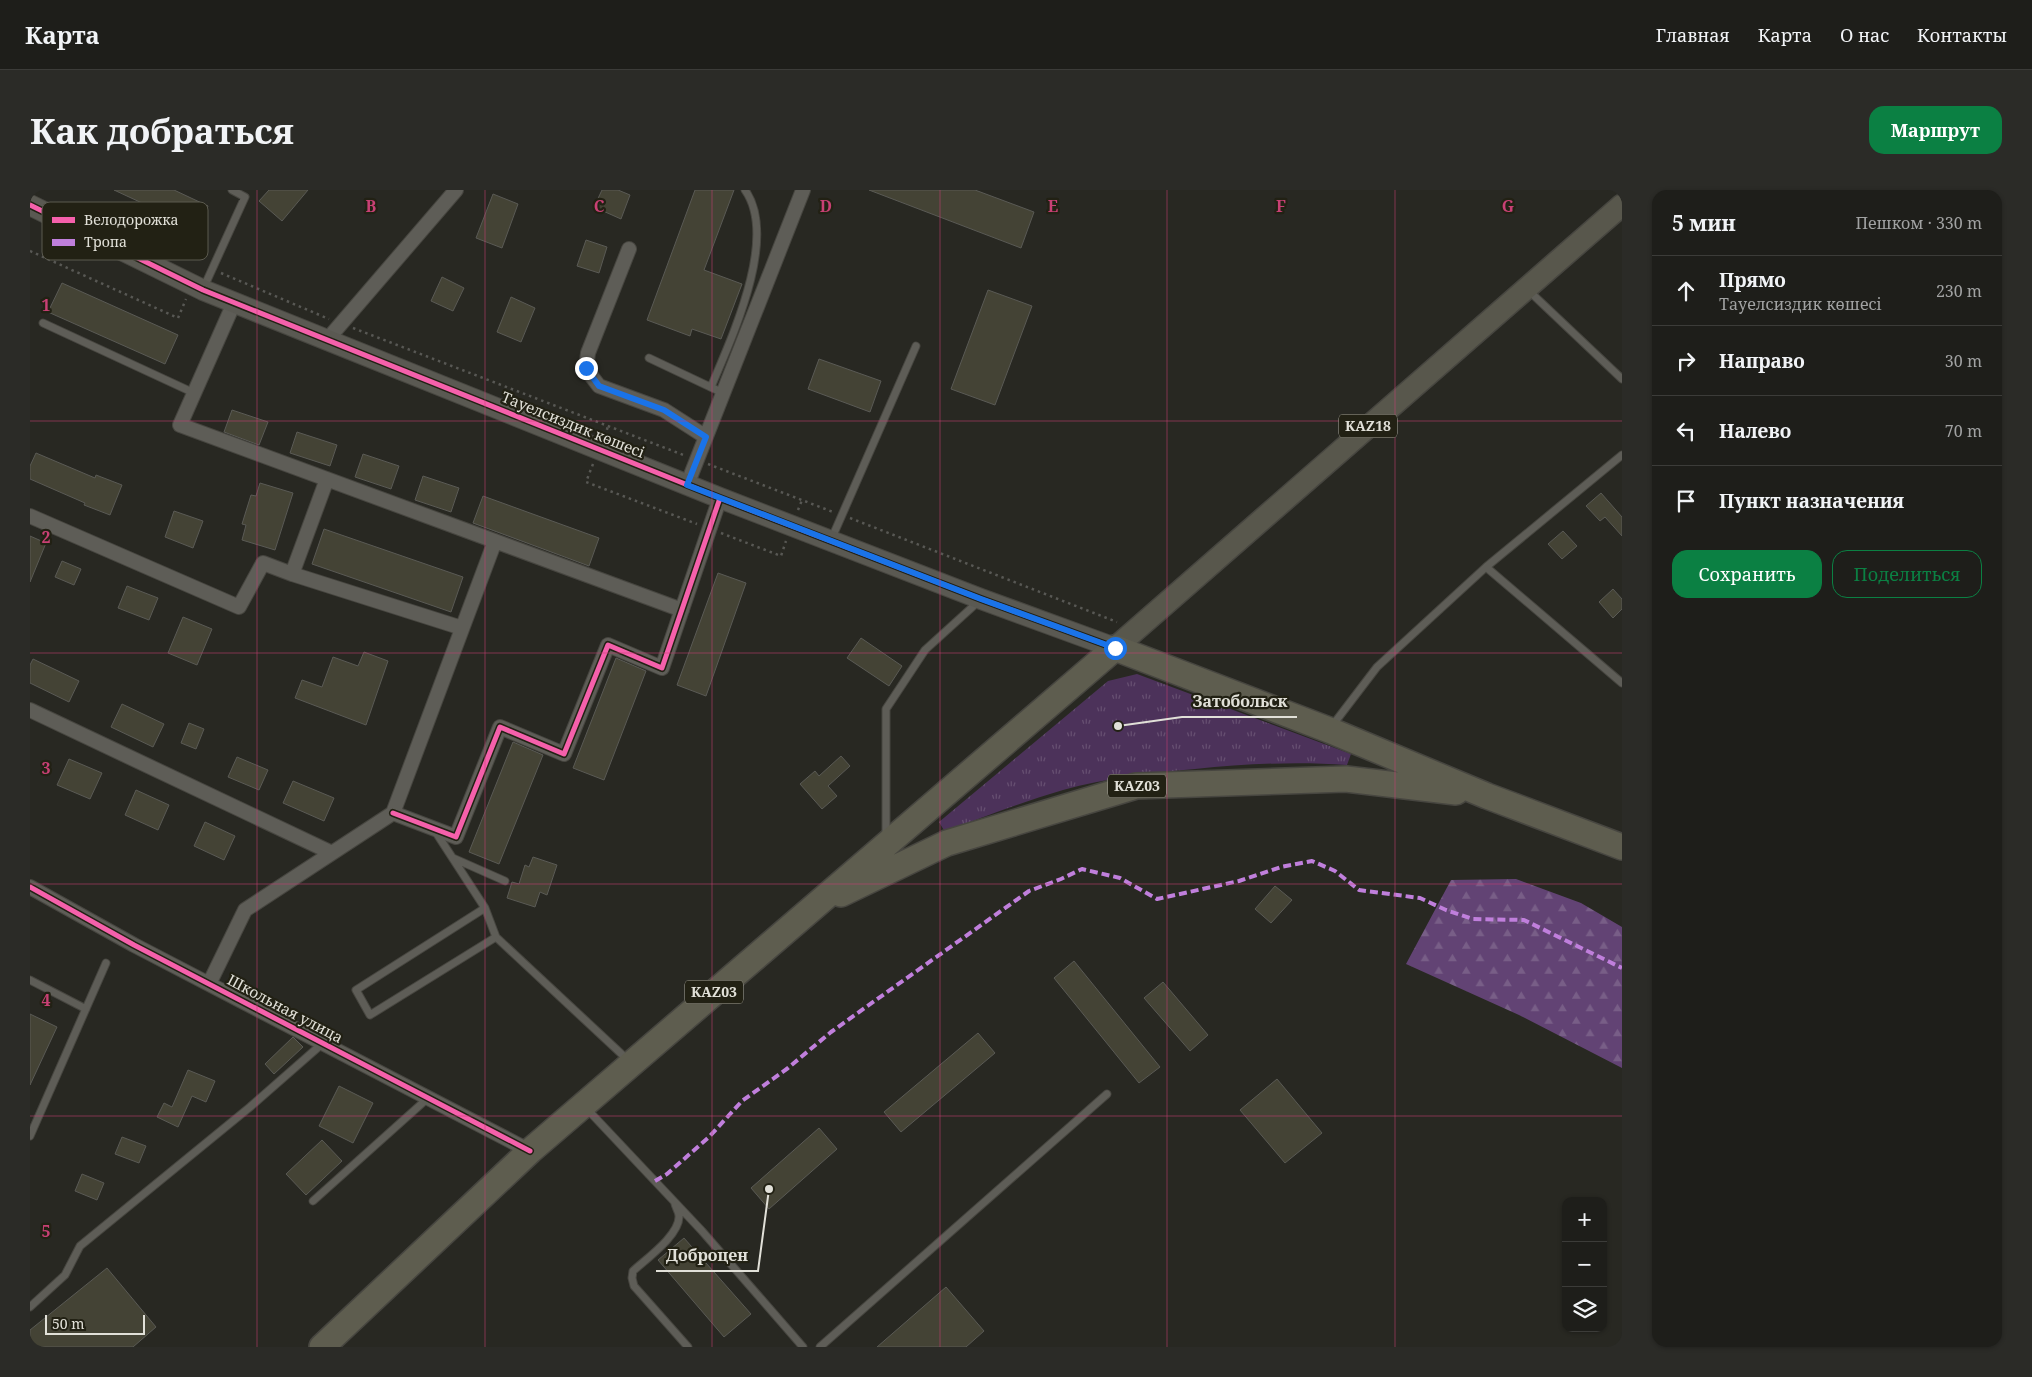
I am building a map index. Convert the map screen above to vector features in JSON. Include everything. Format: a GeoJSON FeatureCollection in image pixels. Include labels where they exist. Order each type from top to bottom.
{"type":"FeatureCollection","features":[{"type":"Feature","properties":{"kind":"highway","name":"KАZ03"},"geometry":{"type":"LineString","coordinates":[[322,1347],[530,1151],[1115,648],[1328,730],[1486,796],[1622,847]]}},
{"type":"Feature","properties":{"kind":"highway","name":"KАZ03"},"geometry":{"type":"LineString","coordinates":[[810,909],[947,844],[1136,786],[1346,779],[1486,796]]}},
{"type":"Feature","properties":{"kind":"main road","name":"KAZ18"},"geometry":{"type":"LineString","coordinates":[[1115,648],[1622,205]]}},
{"type":"Feature","properties":{"kind":"street"},"geometry":{"type":"LineString","coordinates":[[327,340],[456,190]]}},
{"type":"Feature","properties":{"kind":"street"},"geometry":{"type":"LineString","coordinates":[[687,485],[706,437],[717,390],[803,190]]}},
{"type":"Feature","properties":{"kind":"street","name":"Тауелсиздик көшесі"},"geometry":{"type":"LineString","coordinates":[[30,205],[42,211]]}},
{"type":"Feature","properties":{"kind":"street"},"geometry":{"type":"LineString","coordinates":[[629,249],[588,353],[586,368],[599,386],[664,410],[706,437]]}},
{"type":"Feature","properties":{"kind":"street","name":"Тауелсиздик көшесі"},"geometry":{"type":"LineString","coordinates":[[141,260],[202,290],[687,485],[981,599],[1115,648]]}},
{"type":"Feature","properties":{"kind":"street"},"geometry":{"type":"LineString","coordinates":[[234,303],[180,425],[682,610]]}},
{"type":"Feature","properties":{"kind":"street"},"geometry":{"type":"LineString","coordinates":[[292,574],[327,479]]}},
{"type":"Feature","properties":{"kind":"street"},"geometry":{"type":"LineString","coordinates":[[393,813],[456,837],[500,726],[564,754],[608,645],[662,668],[720,498]]}},
{"type":"Feature","properties":{"kind":"street"},"geometry":{"type":"LineString","coordinates":[[30,516],[239,608],[264,563],[292,574],[462,628]]}},
{"type":"Feature","properties":{"kind":"street"},"geometry":{"type":"LineString","coordinates":[[209,984],[245,910],[393,813],[495,541]]}},
{"type":"Feature","properties":{"kind":"street"},"geometry":{"type":"LineString","coordinates":[[30,710],[332,853]]}},
{"type":"Feature","properties":{"kind":"street","name":"Школьная улица"},"geometry":{"type":"LineString","coordinates":[[30,887],[209,984],[530,1151]]}},
{"type":"Feature","properties":{"kind":"lane"},"geometry":{"type":"LineString","coordinates":[[202,290],[245,197],[232,190]]}},
{"type":"Feature","properties":{"kind":"lane"},"geometry":{"type":"LineString","coordinates":[[649,358],[717,390],[755,262],[758,232],[752,203],[745,190]]}},
{"type":"Feature","properties":{"kind":"lane"},"geometry":{"type":"LineString","coordinates":[[1526,288],[1622,379]]}},
{"type":"Feature","properties":{"kind":"lane"},"geometry":{"type":"LineString","coordinates":[[43,323],[194,393]]}},
{"type":"Feature","properties":{"kind":"lane"},"geometry":{"type":"LineString","coordinates":[[831,541],[916,346]]}},
{"type":"Feature","properties":{"kind":"lane"},"geometry":{"type":"LineString","coordinates":[[1328,730],[1377,667],[1486,567],[1622,455]]}},
{"type":"Feature","properties":{"kind":"lane"},"geometry":{"type":"LineString","coordinates":[[1486,567],[1622,682]]}},
{"type":"Feature","properties":{"kind":"lane"},"geometry":{"type":"LineString","coordinates":[[886,845],[886,709],[925,650],[981,599]]}},
{"type":"Feature","properties":{"kind":"lane"},"geometry":{"type":"LineString","coordinates":[[434,828],[485,908],[496,937],[632,1063]]}},
{"type":"Feature","properties":{"kind":"lane"},"geometry":{"type":"LineString","coordinates":[[453,858],[505,882]]}},
{"type":"Feature","properties":{"kind":"lane"},"geometry":{"type":"LineString","coordinates":[[485,908],[356,990],[370,1015],[496,937]]}},
{"type":"Feature","properties":{"kind":"lane"},"geometry":{"type":"LineString","coordinates":[[30,1136],[106,963]]}},
{"type":"Feature","properties":{"kind":"lane"},"geometry":{"type":"LineString","coordinates":[[30,980],[86,1009]]}},
{"type":"Feature","properties":{"kind":"lane"},"geometry":{"type":"LineString","coordinates":[[30,1307],[65,1275],[80,1246],[250,1107],[323,1044]]}},
{"type":"Feature","properties":{"kind":"lane"},"geometry":{"type":"LineString","coordinates":[[820,1347],[1107,1094]]}},
{"type":"Feature","properties":{"kind":"lane"},"geometry":{"type":"LineString","coordinates":[[313,1201],[428,1098]]}},
{"type":"Feature","properties":{"kind":"lane"},"geometry":{"type":"LineString","coordinates":[[584,1105],[674,1202],[803,1347]]}},
{"type":"Feature","properties":{"kind":"lane"},"geometry":{"type":"LineString","coordinates":[[674,1202],[679,1216],[678,1224],[671,1236],[633,1271],[632,1278],[634,1286],[688,1347]]}},
{"type":"Feature","properties":{"kind":"path"},"geometry":{"type":"LineString","coordinates":[[608,426],[586,482],[709,529],[780,556],[802,500]]}},
{"type":"Feature","properties":{"kind":"green space"},"geometry":{"type":"Polygon","coordinates":[[[1137,674],[1351,754],[1347,765],[1309,763],[1252,764],[1161,772],[1112,779],[1048,795],[945,832],[939,822],[1108,681],[1137,674]]]}},
{"type":"Feature","properties":{"kind":"green space"},"geometry":{"type":"Polygon","coordinates":[[[1516,879],[1581,903],[1622,927],[1622,1068],[1519,1015],[1406,964],[1451,880],[1516,879]]]}},
{"type":"Feature","properties":{"kind":"building"},"geometry":{"type":"Polygon","coordinates":[[[114,190],[174,190],[200,202],[140,202],[114,190]]]}},
{"type":"Feature","properties":{"kind":"building"},"geometry":{"type":"Polygon","coordinates":[[[269,190],[308,190],[282,221],[259,201],[269,190]]]}},
{"type":"Feature","properties":{"kind":"building"},"geometry":{"type":"Polygon","coordinates":[[[602,190],[618,190],[630,195],[621,219],[594,207],[602,190]]]}},
{"type":"Feature","properties":{"kind":"building"},"geometry":{"type":"Polygon","coordinates":[[[695,190],[734,190],[704,270],[742,284],[721,339],[692,329],[690,336],[647,320],[695,190]]]}},
{"type":"Feature","properties":{"kind":"building"},"geometry":{"type":"Polygon","coordinates":[[[869,190],[975,190],[1034,212],[1021,248],[869,190]]]}},
{"type":"Feature","properties":{"kind":"building"},"geometry":{"type":"Polygon","coordinates":[[[493,194],[518,204],[502,248],[476,238],[493,194]]]}},
{"type":"Feature","properties":{"kind":"building"},"geometry":{"type":"Polygon","coordinates":[[[586,240],[607,247],[599,273],[577,266],[586,240]]]}},
{"type":"Feature","properties":{"kind":"building"},"geometry":{"type":"Polygon","coordinates":[[[442,277],[464,288],[453,311],[431,301],[442,277]]]}},
{"type":"Feature","properties":{"kind":"building"},"geometry":{"type":"Polygon","coordinates":[[[62,283],[178,335],[165,364],[48,312],[62,283]]]}},
{"type":"Feature","properties":{"kind":"building"},"geometry":{"type":"Polygon","coordinates":[[[988,290],[1032,306],[995,405],[951,389],[988,290]]]}},
{"type":"Feature","properties":{"kind":"building"},"geometry":{"type":"Polygon","coordinates":[[[511,297],[535,308],[521,342],[497,332],[511,297]]]}},
{"type":"Feature","properties":{"kind":"building"},"geometry":{"type":"Polygon","coordinates":[[[819,359],[881,381],[870,412],[808,389],[819,359]]]}},
{"type":"Feature","properties":{"kind":"building"},"geometry":{"type":"Polygon","coordinates":[[[232,410],[268,422],[259,445],[224,432],[232,410]]]}},
{"type":"Feature","properties":{"kind":"building"},"geometry":{"type":"Polygon","coordinates":[[[297,432],[337,445],[330,466],[290,453],[297,432]]]}},
{"type":"Feature","properties":{"kind":"building"},"geometry":{"type":"Polygon","coordinates":[[[36,453],[95,478],[96,475],[122,485],[110,515],[84,505],[85,503],[30,479],[30,466],[36,453]]]}},
{"type":"Feature","properties":{"kind":"building"},"geometry":{"type":"Polygon","coordinates":[[[363,454],[399,466],[391,489],[355,477],[363,454]]]}},
{"type":"Feature","properties":{"kind":"building"},"geometry":{"type":"Polygon","coordinates":[[[423,476],[459,488],[451,512],[415,500],[423,476]]]}},
{"type":"Feature","properties":{"kind":"building"},"geometry":{"type":"Polygon","coordinates":[[[260,483],[293,493],[275,550],[242,540],[246,525],[242,524],[251,495],[256,496],[260,483]]]}},
{"type":"Feature","properties":{"kind":"building"},"geometry":{"type":"Polygon","coordinates":[[[1601,493],[1622,517],[1622,536],[1605,517],[1600,521],[1586,506],[1601,493]]]}},
{"type":"Feature","properties":{"kind":"building"},"geometry":{"type":"Polygon","coordinates":[[[483,496],[599,538],[589,566],[473,523],[483,496]]]}},
{"type":"Feature","properties":{"kind":"building"},"geometry":{"type":"Polygon","coordinates":[[[174,511],[203,521],[193,548],[165,537],[174,511]]]}},
{"type":"Feature","properties":{"kind":"building"},"geometry":{"type":"Polygon","coordinates":[[[324,529],[463,577],[451,612],[312,564],[324,529]]]}},
{"type":"Feature","properties":{"kind":"building"},"geometry":{"type":"Polygon","coordinates":[[[1563,531],[1577,546],[1562,559],[1548,544],[1563,531]]]}},
{"type":"Feature","properties":{"kind":"building"},"geometry":{"type":"Polygon","coordinates":[[[30,536],[46,543],[30,582],[30,536]]]}},
{"type":"Feature","properties":{"kind":"building"},"geometry":{"type":"Polygon","coordinates":[[[62,561],[81,569],[74,585],[55,577],[62,561]]]}},
{"type":"Feature","properties":{"kind":"building"},"geometry":{"type":"Polygon","coordinates":[[[718,573],[746,583],[706,696],[677,685],[718,573]]]}},
{"type":"Feature","properties":{"kind":"building"},"geometry":{"type":"Polygon","coordinates":[[[127,586],[158,598],[149,620],[118,608],[127,586]]]}},
{"type":"Feature","properties":{"kind":"building"},"geometry":{"type":"Polygon","coordinates":[[[1613,589],[1622,599],[1622,609],[1613,618],[1599,602],[1613,589]]]}},
{"type":"Feature","properties":{"kind":"building"},"geometry":{"type":"Polygon","coordinates":[[[183,617],[212,629],[197,665],[168,653],[183,617]]]}},
{"type":"Feature","properties":{"kind":"building"},"geometry":{"type":"Polygon","coordinates":[[[861,638],[902,666],[889,686],[847,658],[861,638]]]}},
{"type":"Feature","properties":{"kind":"building"},"geometry":{"type":"Polygon","coordinates":[[[364,652],[388,661],[366,725],[295,698],[302,680],[322,687],[333,657],[358,666],[364,652]]]}},
{"type":"Feature","properties":{"kind":"building"},"geometry":{"type":"Polygon","coordinates":[[[616,658],[646,671],[604,780],[573,768],[616,658]]]}},
{"type":"Feature","properties":{"kind":"building"},"geometry":{"type":"Polygon","coordinates":[[[33,659],[79,681],[69,702],[30,683],[30,665],[33,659]]]}},
{"type":"Feature","properties":{"kind":"building"},"geometry":{"type":"Polygon","coordinates":[[[122,704],[164,724],[153,747],[111,727],[122,704]]]}},
{"type":"Feature","properties":{"kind":"building"},"geometry":{"type":"Polygon","coordinates":[[[189,723],[204,729],[196,749],[181,743],[189,723]]]}},
{"type":"Feature","properties":{"kind":"building"},"geometry":{"type":"Polygon","coordinates":[[[513,742],[543,755],[499,864],[469,852],[513,742]]]}},
{"type":"Feature","properties":{"kind":"building"},"geometry":{"type":"Polygon","coordinates":[[[841,756],[850,766],[828,786],[837,796],[822,809],[800,784],[815,771],[819,776],[841,756]]]}},
{"type":"Feature","properties":{"kind":"building"},"geometry":{"type":"Polygon","coordinates":[[[237,757],[268,770],[259,790],[228,777],[237,757]]]}},
{"type":"Feature","properties":{"kind":"building"},"geometry":{"type":"Polygon","coordinates":[[[69,759],[102,773],[90,799],[57,785],[69,759]]]}},
{"type":"Feature","properties":{"kind":"building"},"geometry":{"type":"Polygon","coordinates":[[[293,781],[334,798],[324,821],[283,803],[293,781]]]}},
{"type":"Feature","properties":{"kind":"building"},"geometry":{"type":"Polygon","coordinates":[[[136,790],[169,805],[158,830],[125,815],[136,790]]]}},
{"type":"Feature","properties":{"kind":"building"},"geometry":{"type":"Polygon","coordinates":[[[205,822],[235,836],[224,860],[194,846],[205,822]]]}},
{"type":"Feature","properties":{"kind":"building"},"geometry":{"type":"Polygon","coordinates":[[[533,857],[557,865],[547,895],[540,892],[535,907],[507,898],[512,882],[519,884],[525,865],[529,867],[533,857]]]}},
{"type":"Feature","properties":{"kind":"building"},"geometry":{"type":"Polygon","coordinates":[[[1275,886],[1292,900],[1271,923],[1255,909],[1275,886]]]}},
{"type":"Feature","properties":{"kind":"building"},"geometry":{"type":"Polygon","coordinates":[[[1074,961],[1160,1067],[1139,1083],[1054,978],[1074,961]]]}},
{"type":"Feature","properties":{"kind":"building"},"geometry":{"type":"Polygon","coordinates":[[[1163,982],[1208,1035],[1190,1051],[1144,998],[1163,982]]]}},
{"type":"Feature","properties":{"kind":"building"},"geometry":{"type":"Polygon","coordinates":[[[30,1014],[57,1027],[30,1085],[30,1014]]]}},
{"type":"Feature","properties":{"kind":"building"},"geometry":{"type":"Polygon","coordinates":[[[978,1033],[995,1053],[901,1132],[884,1112],[978,1033]]]}},
{"type":"Feature","properties":{"kind":"building"},"geometry":{"type":"Polygon","coordinates":[[[293,1037],[303,1047],[274,1074],[265,1064],[293,1037]]]}},
{"type":"Feature","properties":{"kind":"building"},"geometry":{"type":"Polygon","coordinates":[[[188,1070],[215,1081],[206,1102],[192,1096],[178,1127],[157,1117],[164,1103],[172,1107],[188,1070]]]}},
{"type":"Feature","properties":{"kind":"building"},"geometry":{"type":"Polygon","coordinates":[[[1277,1079],[1322,1133],[1285,1163],[1240,1110],[1277,1079]]]}},
{"type":"Feature","properties":{"kind":"building"},"geometry":{"type":"Polygon","coordinates":[[[339,1086],[373,1103],[353,1143],[319,1126],[339,1086]]]}},
{"type":"Feature","properties":{"kind":"building"},"geometry":{"type":"Polygon","coordinates":[[[819,1128],[837,1149],[769,1209],[751,1188],[819,1128]]]}},
{"type":"Feature","properties":{"kind":"building"},"geometry":{"type":"Polygon","coordinates":[[[122,1137],[146,1146],[139,1163],[115,1154],[122,1137]]]}},
{"type":"Feature","properties":{"kind":"building"},"geometry":{"type":"Polygon","coordinates":[[[322,1140],[342,1161],[306,1195],[286,1174],[322,1140]]]}},
{"type":"Feature","properties":{"kind":"building"},"geometry":{"type":"Polygon","coordinates":[[[82,1174],[104,1183],[97,1200],[75,1191],[82,1174]]]}},
{"type":"Feature","properties":{"kind":"building"},"geometry":{"type":"Polygon","coordinates":[[[684,1238],[751,1314],[724,1337],[658,1260],[684,1238]]]}},
{"type":"Feature","properties":{"kind":"building"},"geometry":{"type":"Polygon","coordinates":[[[107,1268],[156,1327],[133,1347],[30,1347],[30,1330],[107,1268]]]}},
{"type":"Feature","properties":{"kind":"building"},"geometry":{"type":"Polygon","coordinates":[[[946,1287],[984,1331],[966,1347],[877,1347],[946,1287]]]}},
{"type":"Feature","properties":{"kind":"marked path"},"geometry":{"type":"LineString","coordinates":[[655,1181],[667,1174],[709,1137],[742,1101],[788,1068],[831,1032],[1029,891],[1082,869],[1120,878],[1157,899],[1239,881],[1281,867],[1312,861],[1335,871],[1359,890],[1420,898],[1446,910],[1473,919],[1524,920],[1622,968]]}},
{"type":"Feature","properties":{"kind":"cycle path"},"geometry":{"type":"LineString","coordinates":[[30,205],[42,211]]}},
{"type":"Feature","properties":{"kind":"cycle path"},"geometry":{"type":"LineString","coordinates":[[142,260],[203,290],[720,498],[981,599],[1115,648]]}},
{"type":"Feature","properties":{"kind":"cycle path"},"geometry":{"type":"LineString","coordinates":[[393,813],[456,837],[500,727],[564,754],[608,645],[662,668],[720,498]]}},
{"type":"Feature","properties":{"kind":"cycle path"},"geometry":{"type":"LineString","coordinates":[[30,887],[134,945],[530,1151]]}},
{"type":"Feature","properties":{"kind":"place","name":"Затобольск"},"geometry":{"type":"Point","coordinates":[1118,726]}},
{"type":"Feature","properties":{"kind":"place","name":"Доброцен"},"geometry":{"type":"Point","coordinates":[769,1189]}},
{"type":"Feature","properties":{"kind":"route"},"geometry":{"type":"LineString","coordinates":[[586,368],[599,386],[664,410],[706,437],[687,485],[981,599],[1115,648]]}}]}
